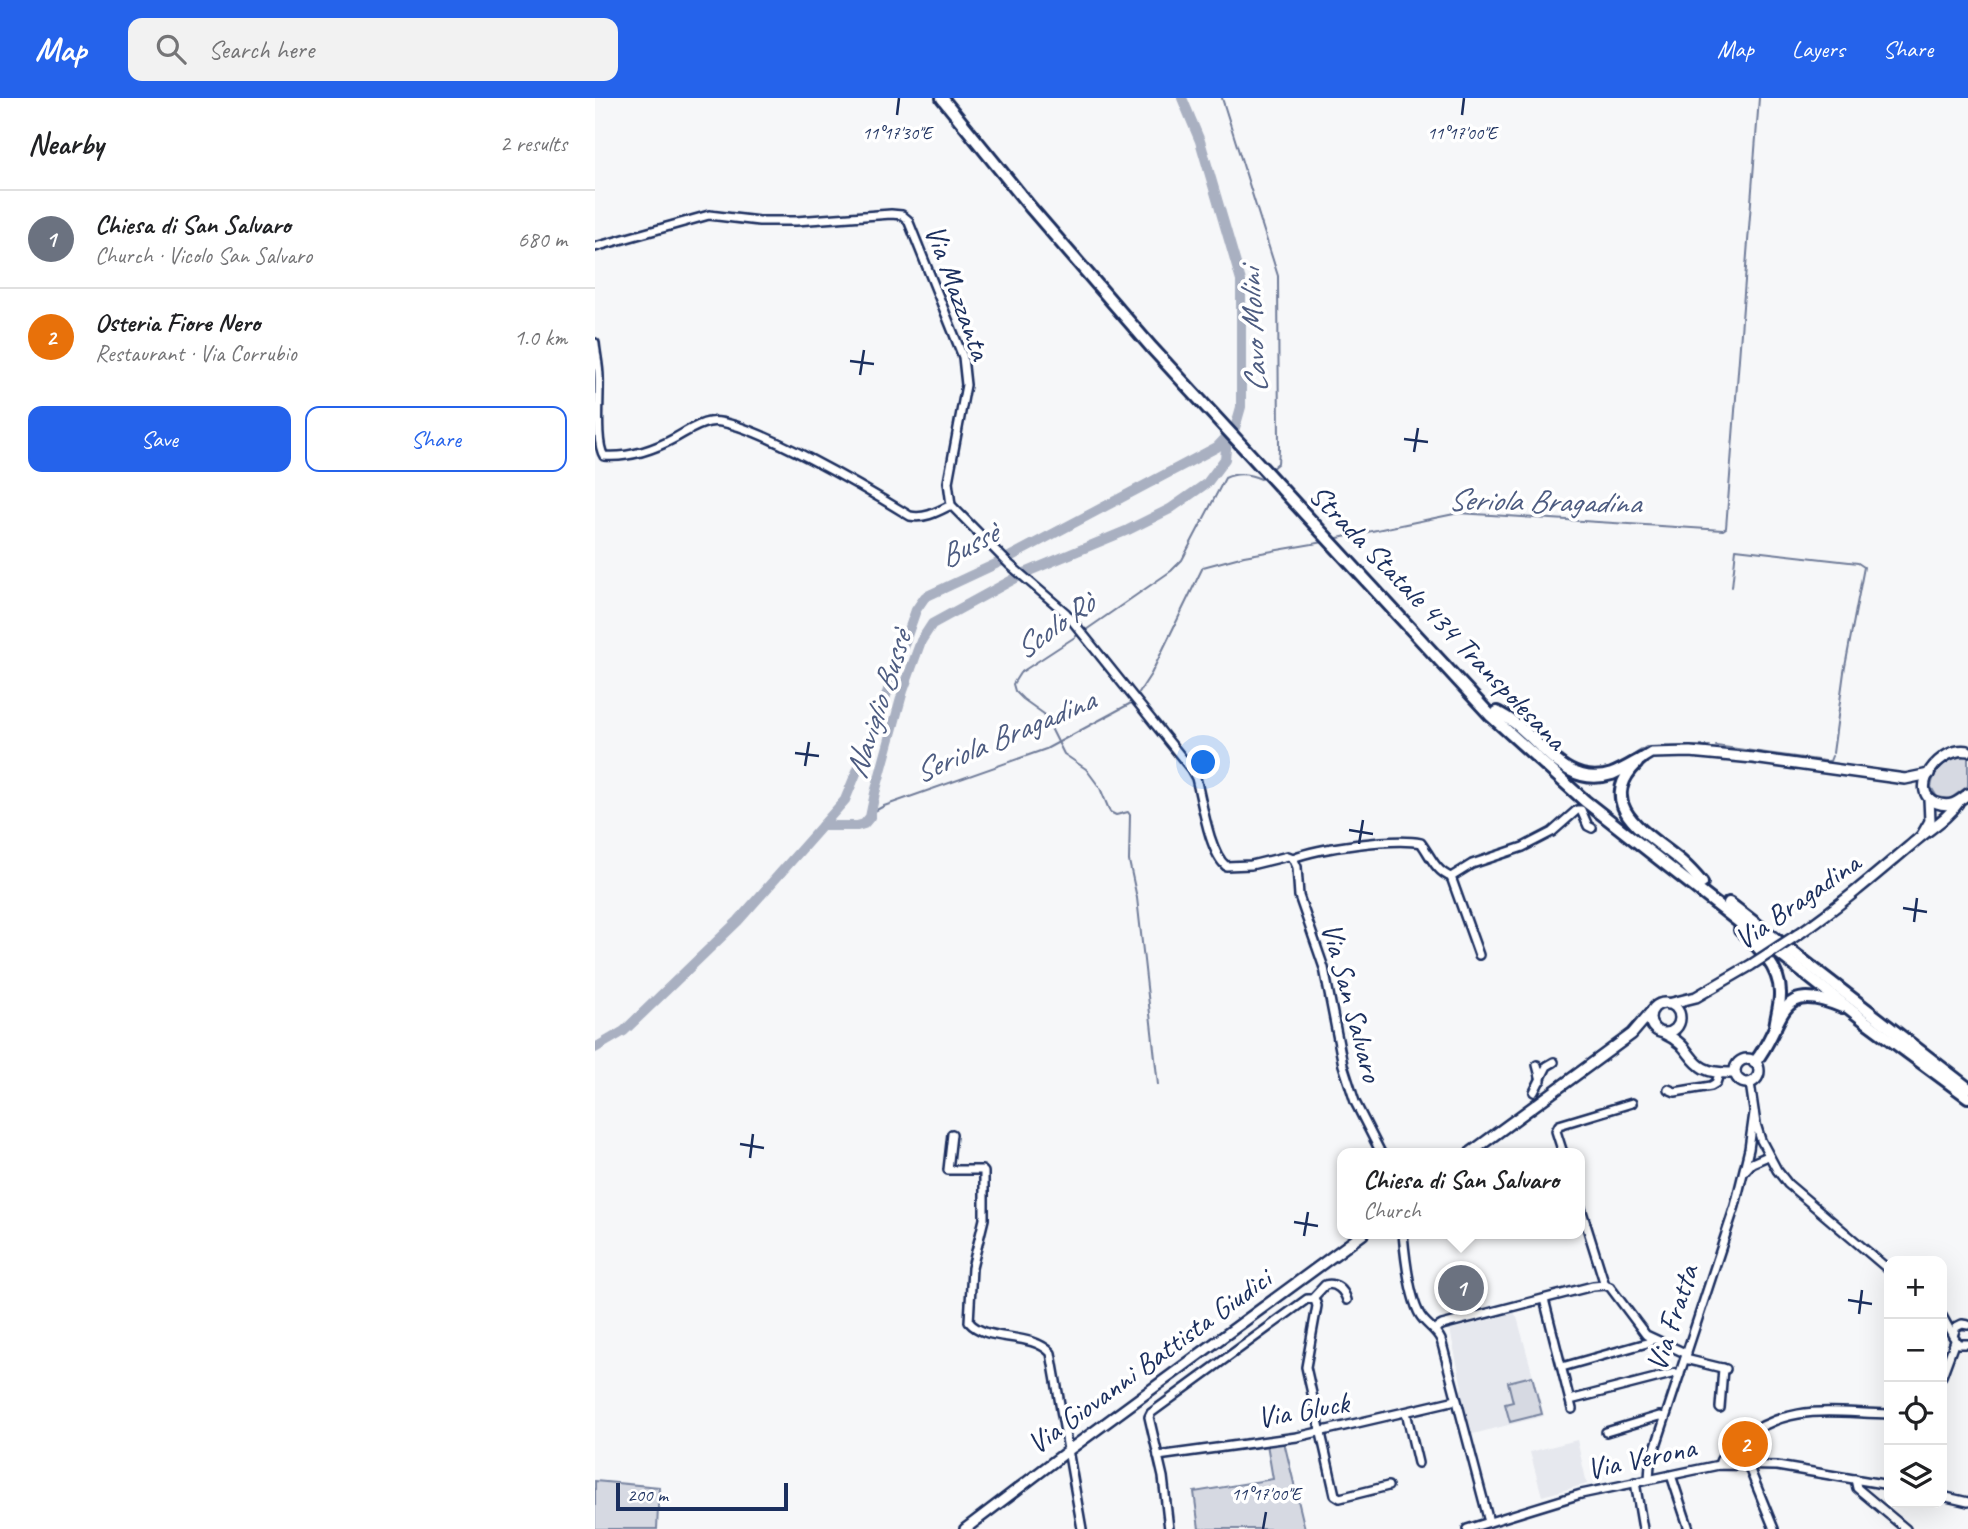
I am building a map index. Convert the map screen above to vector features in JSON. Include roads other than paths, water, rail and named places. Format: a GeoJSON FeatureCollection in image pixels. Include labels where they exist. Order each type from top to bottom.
{"type":"FeatureCollection","features":[{"type":"Feature","properties":{"kind":"highway","name":"Strada Statale 434 Transpolesana"},"geometry":{"type":"LineString","coordinates":[[942,98],[1098,288],[1351,560],[1474,698],[1526,749],[1585,801],[1865,1021],[1968,1097]]}},
{"type":"Feature","properties":{"kind":"highway","name":"Strada Statale 434 Transpolesana"},"geometry":{"type":"LineString","coordinates":[[951,98],[1104,284],[1209,406]]}},
{"type":"Feature","properties":{"kind":"highway","name":"Strada Statale 434 Transpolesana"},"geometry":{"type":"LineString","coordinates":[[1351,560],[1497,712],[1580,788],[1968,1088]]}},
{"type":"Feature","properties":{"kind":"highway"},"geometry":{"type":"LineString","coordinates":[[1497,712],[1517,724],[1557,763],[1575,774],[1599,777],[1641,759]]}},
{"type":"Feature","properties":{"kind":"highway"},"geometry":{"type":"LineString","coordinates":[[1641,759],[1623,783],[1621,797],[1626,813],[1640,829],[1684,863],[1702,883]]}},
{"type":"Feature","properties":{"kind":"highway"},"geometry":{"type":"LineString","coordinates":[[1681,876],[1747,936],[1774,969],[1781,993],[1775,1028]]}},
{"type":"Feature","properties":{"kind":"highway"},"geometry":{"type":"LineString","coordinates":[[1755,1062],[1790,1003],[1802,999],[1820,999],[1865,1021]]}},
{"type":"Feature","properties":{"kind":"main road"},"geometry":{"type":"LineString","coordinates":[[1921,836],[1930,821],[1927,795],[1932,767],[1945,756],[1967,750]]}},
{"type":"Feature","properties":{"kind":"main road"},"geometry":{"type":"LineString","coordinates":[[1641,759],[1651,753],[1665,751],[1703,753],[1905,779],[1929,774]]}},
{"type":"Feature","properties":{"kind":"main road"},"geometry":{"type":"LineString","coordinates":[[1905,779],[1943,805],[1958,803]]}},
{"type":"Feature","properties":{"kind":"main road","name":"Via Bragadina"},"geometry":{"type":"LineString","coordinates":[[1668,1004],[1696,998],[1800,933],[1855,894],[1943,820],[1968,794]]}},
{"type":"Feature","properties":{"kind":"main road","name":"Via Bragadina"},"geometry":{"type":"LineString","coordinates":[[1679,1021],[1696,998]]}},
{"type":"Feature","properties":{"kind":"main road"},"geometry":{"type":"LineString","coordinates":[[1477,1148],[1632,1034],[1657,1005],[1668,1004],[1677,1009],[1682,1045]]}},
{"type":"Feature","properties":{"kind":"main road"},"geometry":{"type":"LineString","coordinates":[[1650,1013],[1652,1027],[1682,1045],[1695,1063],[1719,1074],[1735,1073]]}},
{"type":"Feature","properties":{"kind":"main road"},"geometry":{"type":"LineString","coordinates":[[1632,1034],[1673,1031],[1679,1021]]}},
{"type":"Feature","properties":{"kind":"main road"},"geometry":{"type":"LineString","coordinates":[[1748,1059],[1755,1062],[1759,1075],[1750,1083],[1741,1081],[1735,1073],[1737,1064],[1748,1059]]}},
{"type":"Feature","properties":{"kind":"main road","name":"Via Giovanni Battista Giudici"},"geometry":{"type":"LineString","coordinates":[[965,1529],[1356,1239]]}},
{"type":"Feature","properties":{"kind":"street","name":"Via Mazzanta"},"geometry":{"type":"LineString","coordinates":[[595,247],[709,215],[784,221],[902,215],[908,220],[965,363],[966,385],[948,482],[951,505]]}},
{"type":"Feature","properties":{"kind":"street"},"geometry":{"type":"LineString","coordinates":[[595,343],[599,377],[598,436],[600,450],[604,456],[626,456],[657,448],[701,424],[720,422],[756,434],[803,455],[910,516],[919,518],[931,515],[951,505],[1010,565],[1066,613],[1136,699],[1196,778],[1215,849],[1220,861],[1226,866],[1236,867],[1288,856],[1293,858],[1384,841],[1412,841],[1421,843],[1436,866],[1445,876],[1451,877],[1472,864],[1523,847],[1543,837],[1577,810],[1581,810],[1588,826],[1592,828]]}},
{"type":"Feature","properties":{"kind":"street","name":"Via San Salvaro"},"geometry":{"type":"LineString","coordinates":[[1293,858],[1297,867],[1299,896],[1324,968],[1343,1065],[1355,1102],[1378,1148]]}},
{"type":"Feature","properties":{"kind":"street"},"geometry":{"type":"LineString","coordinates":[[1451,877],[1479,955]]}},
{"type":"Feature","properties":{"kind":"street"},"geometry":{"type":"LineString","coordinates":[[1534,1092],[1547,1066],[1554,1062]]}},
{"type":"Feature","properties":{"kind":"street"},"geometry":{"type":"LineString","coordinates":[[1537,1065],[1541,1080]]}},
{"type":"Feature","properties":{"kind":"street"},"geometry":{"type":"LineString","coordinates":[[1668,1089],[1675,1092],[1711,1086],[1716,1083],[1719,1074]]}},
{"type":"Feature","properties":{"kind":"street"},"geometry":{"type":"LineString","coordinates":[[1750,1083],[1756,1124],[1768,1156],[1788,1184],[1884,1266]]}},
{"type":"Feature","properties":{"kind":"street"},"geometry":{"type":"LineString","coordinates":[[1561,1148],[1556,1131],[1559,1125],[1632,1103]]}},
{"type":"Feature","properties":{"kind":"street","name":"Via Fratta"},"geometry":{"type":"LineString","coordinates":[[1649,1479],[1650,1464],[1744,1173],[1754,1113]]}},
{"type":"Feature","properties":{"kind":"street"},"geometry":{"type":"LineString","coordinates":[[952,1134],[948,1170],[984,1172],[984,1219],[972,1268],[969,1322],[981,1331],[1039,1344],[1051,1353],[1082,1529]]}},
{"type":"Feature","properties":{"kind":"street"},"geometry":{"type":"LineString","coordinates":[[1749,1149],[1757,1160]]}},
{"type":"Feature","properties":{"kind":"street","name":"Via Fratta"},"geometry":{"type":"LineString","coordinates":[[1744,1173],[1757,1160],[1768,1156]]}},
{"type":"Feature","properties":{"kind":"street"},"geometry":{"type":"LineString","coordinates":[[1585,1221],[1605,1285]]}},
{"type":"Feature","properties":{"kind":"street"},"geometry":{"type":"LineString","coordinates":[[1404,1239],[1415,1303],[1425,1321],[1435,1329],[1441,1340],[1489,1522]]}},
{"type":"Feature","properties":{"kind":"street"},"geometry":{"type":"LineString","coordinates":[[1169,1529],[1165,1488],[1149,1417],[1151,1413],[1307,1299],[1312,1299],[1321,1288],[1329,1284],[1337,1286],[1347,1300]]}},
{"type":"Feature","properties":{"kind":"street"},"geometry":{"type":"LineString","coordinates":[[1435,1329],[1605,1285],[1610,1287],[1646,1335],[1686,1357],[1725,1368],[1720,1408]]}},
{"type":"Feature","properties":{"kind":"street"},"geometry":{"type":"LineString","coordinates":[[1312,1299],[1317,1306],[1306,1367],[1337,1497],[1388,1486]]}},
{"type":"Feature","properties":{"kind":"street"},"geometry":{"type":"LineString","coordinates":[[1544,1299],[1572,1409]]}},
{"type":"Feature","properties":{"kind":"street"},"geometry":{"type":"LineString","coordinates":[[1947,1317],[1965,1324]]}},
{"type":"Feature","properties":{"kind":"street"},"geometry":{"type":"LineString","coordinates":[[1944,1319],[1958,1343]]}},
{"type":"Feature","properties":{"kind":"street"},"geometry":{"type":"LineString","coordinates":[[1947,1366],[1958,1343],[1956,1327],[1965,1324]]}},
{"type":"Feature","properties":{"kind":"street"},"geometry":{"type":"LineString","coordinates":[[1562,1367],[1650,1343],[1653,1339]]}},
{"type":"Feature","properties":{"kind":"street"},"geometry":{"type":"LineString","coordinates":[[1570,1400],[1680,1374]]}},
{"type":"Feature","properties":{"kind":"street","name":"Via Gluck"},"geometry":{"type":"LineString","coordinates":[[1158,1456],[1297,1437],[1456,1400]]}},
{"type":"Feature","properties":{"kind":"street"},"geometry":{"type":"LineString","coordinates":[[1406,1412],[1417,1463]]}},
{"type":"Feature","properties":{"kind":"street"},"geometry":{"type":"LineString","coordinates":[[1719,1465],[1723,1457],[1743,1438],[1784,1416],[1826,1412],[1884,1414]]}},
{"type":"Feature","properties":{"kind":"street"},"geometry":{"type":"LineString","coordinates":[[1606,1432],[1659,1416],[1665,1417]]}},
{"type":"Feature","properties":{"kind":"street"},"geometry":{"type":"LineString","coordinates":[[1750,1464],[1774,1529]]}},
{"type":"Feature","properties":{"kind":"street","name":"Via Verona"},"geometry":{"type":"LineString","coordinates":[[1467,1529],[1563,1499],[1719,1465],[1785,1467],[1884,1484]]}},
{"type":"Feature","properties":{"kind":"street"},"geometry":{"type":"LineString","coordinates":[[1671,1475],[1689,1529]]}},
{"type":"Feature","properties":{"kind":"street"},"geometry":{"type":"LineString","coordinates":[[1855,1479],[1857,1488],[1906,1529]]}},
{"type":"Feature","properties":{"kind":"street"},"geometry":{"type":"LineString","coordinates":[[1635,1482],[1643,1529]]}},
{"type":"Feature","properties":{"kind":"street"},"geometry":{"type":"LineString","coordinates":[[1947,1496],[1968,1499]]}},
{"type":"Feature","properties":{"kind":"waterway","name":"Bussè"},"geometry":{"type":"LineString","coordinates":[[595,1048],[624,1031],[738,921],[845,800],[874,730],[916,610],[925,597],[1000,562],[1217,447],[1235,428],[1241,407],[1241,281],[1200,141],[1182,98]]}},
{"type":"Feature","properties":{"kind":"waterway","name":"Cavo Molini"},"geometry":{"type":"LineString","coordinates":[[1222,98],[1278,276],[1279,450],[1278,463],[1270,470]]}},
{"type":"Feature","properties":{"kind":"waterway","name":"Seriola Bragadina"},"geometry":{"type":"LineString","coordinates":[[1333,539],[1459,513],[1723,530],[1726,528],[1759,98]]}},
{"type":"Feature","properties":{"kind":"waterway","name":"Naviglio Bussè"},"geometry":{"type":"LineString","coordinates":[[822,826],[857,826],[864,824],[870,817],[903,691],[921,641],[932,624],[1027,572],[1128,530],[1170,509],[1207,483],[1225,459],[1227,439]]}},
{"type":"Feature","properties":{"kind":"waterway","name":"Scolo Rò"},"geometry":{"type":"LineString","coordinates":[[1083,632],[1171,571],[1182,560],[1225,478],[1238,474],[1261,479],[1263,476]]}},
{"type":"Feature","properties":{"kind":"waterway","name":"Seriola Bragadina"},"geometry":{"type":"LineString","coordinates":[[1136,697],[1151,674],[1203,567],[1244,556],[1324,542]]}},
{"type":"Feature","properties":{"kind":"waterway"},"geometry":{"type":"LineString","coordinates":[[1732,587],[1736,549],[1858,563],[1864,567],[1844,672],[1833,753]]}},
{"type":"Feature","properties":{"kind":"waterway","name":"Scolo Rò"},"geometry":{"type":"LineString","coordinates":[[1078,635],[1020,673],[1013,684],[1015,691],[1023,699],[1044,714],[1064,754],[1086,769],[1100,788],[1110,812],[1116,815],[1128,812],[1130,815],[1129,861],[1137,898],[1158,1085]]}},
{"type":"Feature","properties":{"kind":"waterway","name":"Seriola Bragadina"},"geometry":{"type":"LineString","coordinates":[[871,813],[884,806],[1046,749],[1133,702]]}},
{"type":"Feature","properties":{"kind":"waterway"},"geometry":{"type":"LineString","coordinates":[[1627,759],[1646,747],[1710,746]]}},
{"type":"Feature","properties":{"kind":"waterway"},"geometry":{"type":"LineString","coordinates":[[1716,746],[1825,761],[1830,761],[1832,756]]}},
{"type":"Feature","properties":{"kind":"place","name":"Chiesa di San Salvaro"},"geometry":{"type":"Point","coordinates":[1461,1288]}},
{"type":"Feature","properties":{"kind":"place","name":"Osteria Fiore Nero"},"geometry":{"type":"Point","coordinates":[1745,1444]}}]}
